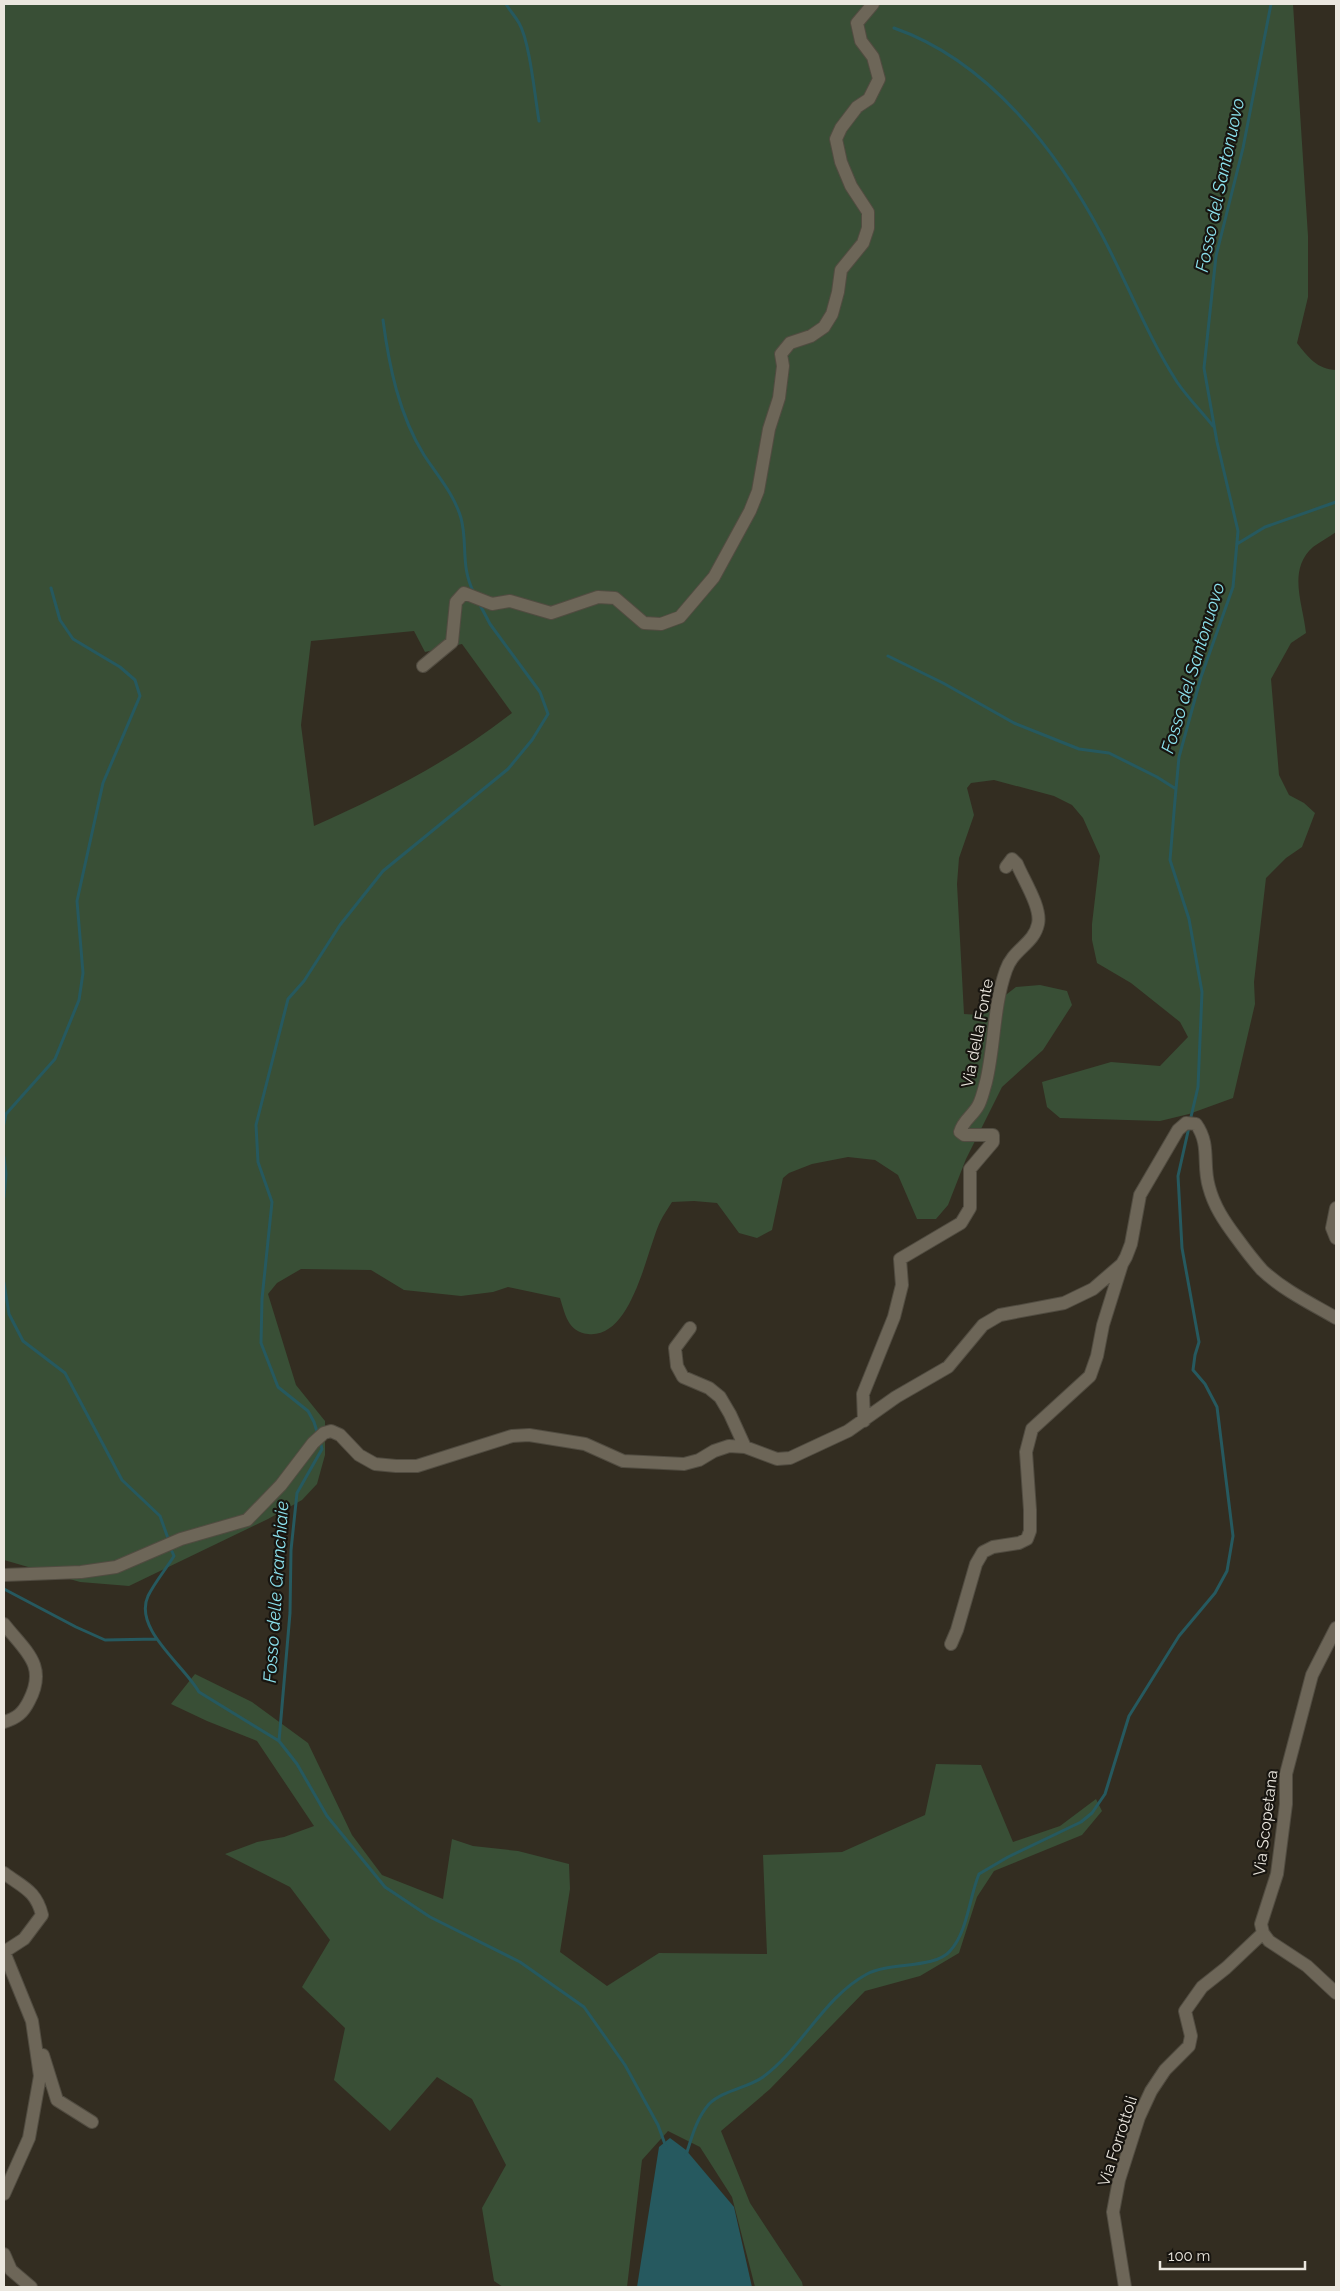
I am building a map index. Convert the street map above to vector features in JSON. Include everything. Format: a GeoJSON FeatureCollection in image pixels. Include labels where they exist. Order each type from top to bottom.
{"type":"FeatureCollection","features":[{"type":"Feature","properties":{"kind":"street"},"geometry":{"type":"LineString","coordinates":[[423,666],[452,642],[456,602],[464,593],[492,604],[510,601],[551,613],[598,597],[615,598],[644,623],[661,624],[680,617],[714,577],[750,511],[758,491],[769,429],[779,398],[783,366],[781,354],[790,343],[811,336],[824,327],[832,314],[841,270],[863,243],[868,228],[868,212],[851,186],[841,162],[836,139],[841,128],[853,112],[869,99],[878,79],[873,57],[861,41],[857,23],[873,4]]}},
{"type":"Feature","properties":{"kind":"street","name":"Via della Fonte"},"geometry":{"type":"LineString","coordinates":[[864,1421],[863,1394],[894,1317],[902,1285],[900,1259],[961,1224],[970,1208],[970,1169],[993,1142],[993,1135],[964,1135],[960,1132],[962,1125],[979,1105],[986,1083],[992,1050],[996,1004],[1006,968],[1012,955],[1030,941],[1038,925],[1038,911],[1017,864],[1012,859],[1006,867]]}},
{"type":"Feature","properties":{"kind":"street"},"geometry":{"type":"LineString","coordinates":[[951,1644],[957,1630],[976,1564],[983,1552],[993,1547],[1019,1543],[1027,1539],[1030,1531],[1026,1452],[1032,1429],[1090,1376],[1097,1356],[1103,1325],[1122,1264],[1131,1244],[1140,1195],[1178,1130],[1186,1123],[1196,1124],[1205,1139],[1208,1183],[1212,1200],[1223,1220],[1263,1271],[1286,1289],[1336,1318]]}},
{"type":"Feature","properties":{"kind":"street"},"geometry":{"type":"LineString","coordinates":[[1336,1208],[1332,1228],[1336,1238]]}},
{"type":"Feature","properties":{"kind":"street"},"geometry":{"type":"LineString","coordinates":[[4,1575],[81,1572],[116,1567],[182,1540],[247,1520],[281,1485],[313,1443],[324,1433],[331,1431],[340,1435],[359,1455],[375,1464],[396,1466],[417,1466],[512,1436],[529,1435],[585,1444],[623,1461],[672,1464],[699,1460],[714,1451],[729,1446],[745,1447],[777,1459],[790,1458],[830,1440],[864,1421],[896,1397],[948,1367],[983,1324],[1000,1315],[1064,1303],[1093,1289],[1122,1264]]}},
{"type":"Feature","properties":{"kind":"street"},"geometry":{"type":"LineString","coordinates":[[690,1328],[676,1348],[677,1366],[683,1377],[709,1388],[720,1397],[745,1447]]}},
{"type":"Feature","properties":{"kind":"street"},"geometry":{"type":"LineString","coordinates":[[4,1624],[33,1661],[37,1673],[36,1688],[26,1707],[17,1718],[4,1722]]}},
{"type":"Feature","properties":{"kind":"street","name":"Via Scopetana"},"geometry":{"type":"LineString","coordinates":[[1263,1933],[1261,1924],[1277,1874],[1286,1804],[1286,1774],[1312,1675],[1336,1628]]}},
{"type":"Feature","properties":{"kind":"street"},"geometry":{"type":"LineString","coordinates":[[4,1872],[32,1893],[40,1904],[42,1915],[24,1939],[4,1952],[32,2021],[57,2100],[92,2122]]}},
{"type":"Feature","properties":{"kind":"street"},"geometry":{"type":"LineString","coordinates":[[1263,1933],[1269,1941],[1308,1966],[1336,1993]]}},
{"type":"Feature","properties":{"kind":"street","name":"Via Forrottoli"},"geometry":{"type":"LineString","coordinates":[[1125,2287],[1113,2212],[1119,2180],[1139,2118],[1151,2091],[1165,2070],[1189,2046],[1191,2036],[1186,2011],[1202,1987],[1226,1968],[1263,1933]]}},
{"type":"Feature","properties":{"kind":"street"},"geometry":{"type":"LineString","coordinates":[[4,2194],[29,2138],[40,2076],[32,2021]]}},
{"type":"Feature","properties":{"kind":"street"},"geometry":{"type":"LineString","coordinates":[[4,2254],[11,2270],[31,2287]]}},
{"type":"Feature","properties":{"kind":"green space"},"geometry":{"type":"Polygon","coordinates":[[[4,4],[1293,4],[1308,236],[1308,297],[1297,343],[1318,365],[1336,370],[1336,532],[1313,547],[1305,556],[1301,566],[1299,588],[1306,633],[1291,643],[1271,679],[1279,775],[1289,795],[1304,803],[1315,813],[1302,847],[1286,858],[1266,878],[1254,982],[1255,1004],[1233,1098],[1189,1114],[1160,1121],[1060,1118],[1047,1107],[1042,1082],[1111,1062],[1160,1066],[1188,1037],[1180,1022],[1131,983],[1097,963],[1092,940],[1092,924],[1100,856],[1083,818],[1072,805],[1054,796],[994,780],[971,783],[967,788],[974,815],[959,858],[957,884],[964,1014],[980,1015],[1016,987],[1040,985],[1067,991],[1072,1005],[1043,1050],[1002,1087],[966,1159],[948,1205],[936,1219],[917,1219],[898,1175],[875,1160],[848,1157],[812,1164],[789,1173],[783,1178],[772,1230],[757,1238],[739,1233],[717,1203],[672,1202],[660,1222],[643,1272],[626,1309],[616,1323],[603,1332],[588,1334],[576,1330],[568,1321],[560,1298],[508,1287],[493,1292],[461,1296],[404,1290],[371,1270],[301,1269],[277,1283],[268,1294],[296,1385],[325,1421],[325,1455],[317,1484],[302,1500],[268,1519],[129,1586],[80,1582],[4,1560],[4,4]],[[414,631],[311,641],[301,725],[314,826],[417,776],[466,746],[512,713],[462,644],[425,652],[414,631]]]}},
{"type":"Feature","properties":{"kind":"green space"},"geometry":{"type":"Polygon","coordinates":[[[195,1674],[252,1702],[308,1743],[352,1835],[382,1875],[443,1899],[452,1839],[473,1846],[518,1851],[569,1864],[570,1889],[560,1952],[607,1986],[659,1953],[767,1954],[763,1855],[842,1852],[925,1815],[936,1764],[981,1765],[1013,1842],[1060,1826],[1096,1799],[1102,1811],[1082,1835],[994,1871],[977,1897],[959,1953],[920,1976],[865,1991],[770,2089],[721,2131],[750,2203],[802,2282],[803,2287],[755,2287],[732,2197],[700,2147],[668,2131],[642,2160],[627,2287],[503,2287],[494,2281],[482,2208],[506,2165],[472,2099],[437,2077],[390,2131],[334,2080],[345,2028],[302,1987],[330,1940],[290,1887],[225,1854],[257,1842],[284,1837],[314,1826],[257,1741],[171,1704],[195,1674]]]}},
{"type":"Feature","properties":{"kind":"water"},"geometry":{"type":"Polygon","coordinates":[[[670,2138],[686,2150],[734,2207],[752,2287],[637,2287],[659,2147],[670,2138]]]}},
{"type":"Feature","properties":{"kind":"waterway"},"geometry":{"type":"LineString","coordinates":[[506,4],[523,32],[532,70],[539,121]]}},
{"type":"Feature","properties":{"kind":"waterway","name":"Fosso del Santonuovo"},"geometry":{"type":"LineString","coordinates":[[1190,1121],[1198,1087],[1202,992],[1189,919],[1170,860],[1179,757],[1201,677],[1233,587],[1238,531],[1217,442],[1204,368],[1216,256],[1243,148],[1271,4]]}},
{"type":"Feature","properties":{"kind":"waterway"},"geometry":{"type":"LineString","coordinates":[[894,28],[928,43],[960,63],[990,86],[1042,142],[1065,173],[1085,205],[1103,237],[1147,329],[1177,382],[1213,426]]}},
{"type":"Feature","properties":{"kind":"waterway","name":"Fosso delle Granchiaie"},"geometry":{"type":"LineString","coordinates":[[383,320],[396,390],[408,424],[415,440],[450,493],[458,509],[463,528],[467,574],[474,593]]}},
{"type":"Feature","properties":{"kind":"waterway"},"geometry":{"type":"LineString","coordinates":[[1237,544],[1265,527],[1336,502]]}},
{"type":"Feature","properties":{"kind":"waterway"},"geometry":{"type":"LineString","coordinates":[[4,1124],[6,1114],[55,1059],[79,1000],[83,973],[77,901],[103,783],[140,696],[135,680],[120,667],[73,639],[60,620],[51,588]]}},
{"type":"Feature","properties":{"kind":"waterway","name":"Fosso delle Granchiaie"},"geometry":{"type":"LineString","coordinates":[[318,1435],[308,1411],[278,1387],[261,1343],[262,1299],[272,1202],[258,1162],[256,1125],[288,999],[304,981],[340,925],[383,871],[508,769],[532,740],[548,714],[540,692],[490,624],[479,603]]}},
{"type":"Feature","properties":{"kind":"waterway"},"geometry":{"type":"LineString","coordinates":[[888,656],[943,683],[1014,723],[1079,749],[1109,753],[1157,777],[1176,789]]}},
{"type":"Feature","properties":{"kind":"waterway","name":"Fosso del Santonuovo"},"geometry":{"type":"LineString","coordinates":[[686,2155],[692,2135],[709,2104],[721,2095],[763,2077],[790,2052],[825,2009],[852,1984],[876,1970],[923,1963],[943,1957],[950,1951],[961,1934],[979,1874],[1008,1857],[1081,1822],[1092,1813],[1105,1794],[1129,1716],[1179,1636],[1215,1593],[1227,1571],[1233,1536],[1217,1407],[1205,1384],[1193,1370],[1199,1342],[1182,1248],[1178,1176],[1189,1127]]}},
{"type":"Feature","properties":{"kind":"waterway"},"geometry":{"type":"LineString","coordinates":[[4,1157],[6,1174],[4,1197]]}},
{"type":"Feature","properties":{"kind":"waterway"},"geometry":{"type":"LineString","coordinates":[[4,1283],[9,1314],[23,1341],[65,1373],[122,1480],[160,1516],[169,1541]]}},
{"type":"Feature","properties":{"kind":"waterway","name":"Fosso delle Granchiaie"},"geometry":{"type":"LineString","coordinates":[[320,1441],[322,1449],[297,1493],[291,1550],[290,1613],[279,1741],[297,1764],[327,1816],[385,1887],[430,1917],[520,1962],[584,2007],[625,2065],[658,2125],[666,2147]]}},
{"type":"Feature","properties":{"kind":"waterway"},"geometry":{"type":"LineString","coordinates":[[170,1547],[174,1556],[148,1596],[145,1608],[154,1634],[199,1692],[279,1741]]}},
{"type":"Feature","properties":{"kind":"waterway"},"geometry":{"type":"LineString","coordinates":[[4,1589],[105,1640],[157,1639]]}}]}
